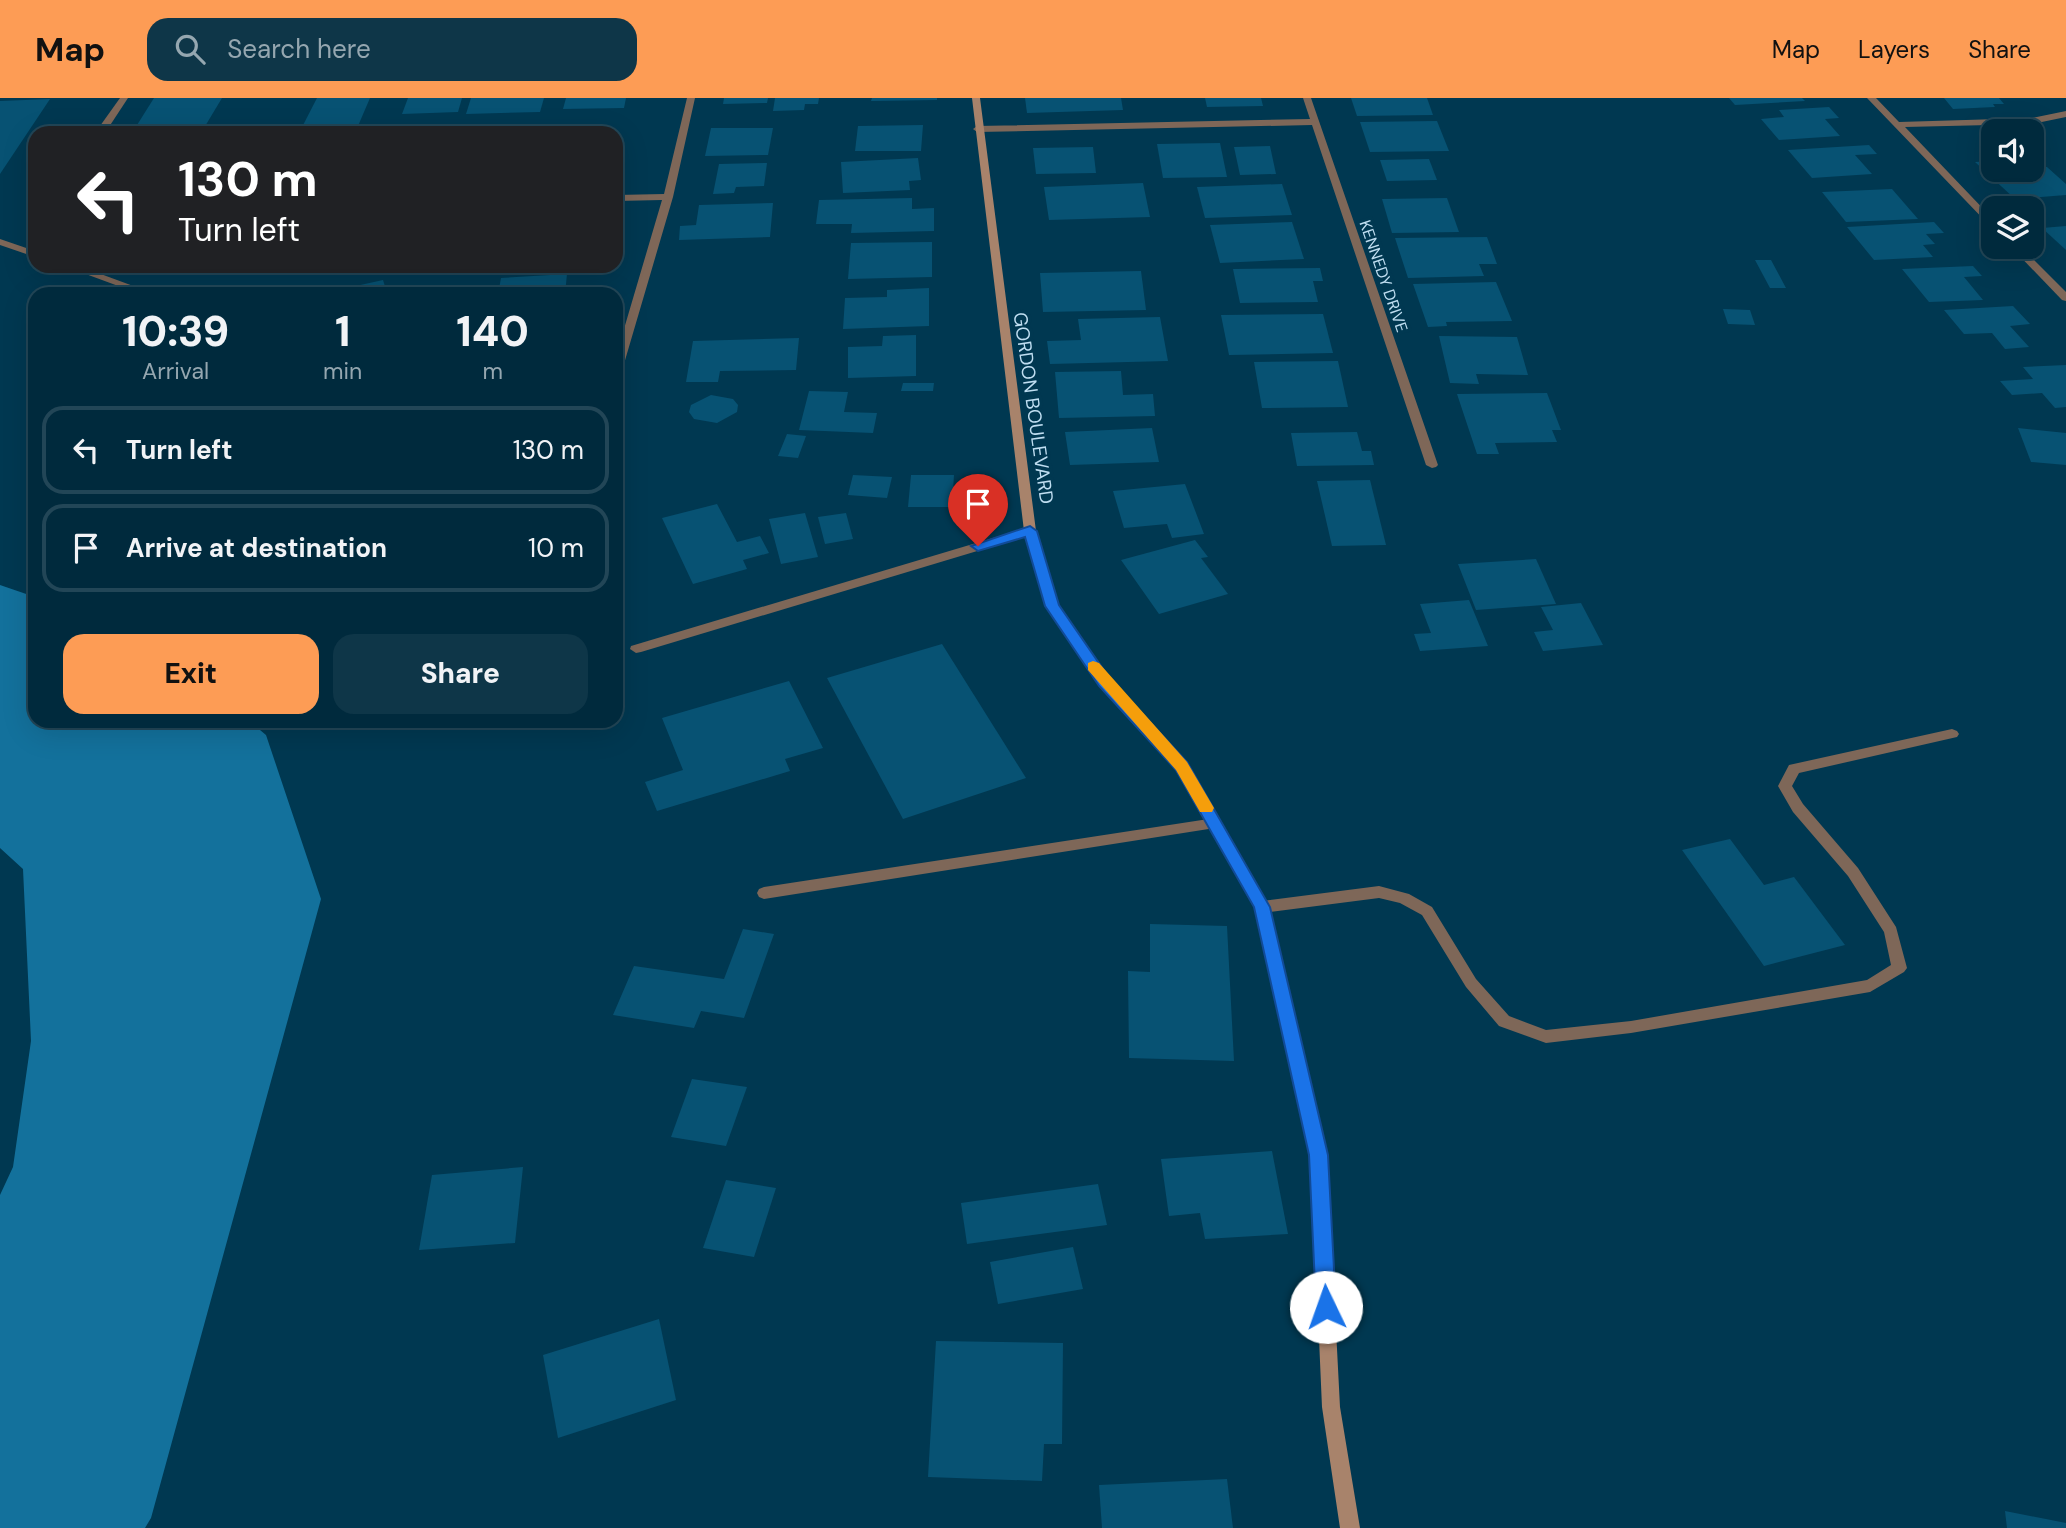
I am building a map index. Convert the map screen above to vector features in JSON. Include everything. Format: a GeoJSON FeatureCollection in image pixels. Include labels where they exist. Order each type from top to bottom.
{"type":"FeatureCollection","features":[{"type":"Feature","properties":{"kind":"street"},"geometry":{"type":"LineString","coordinates":[[105,126],[124,98]]}},
{"type":"Feature","properties":{"kind":"street"},"geometry":{"type":"LineString","coordinates":[[623,350],[668,197],[691,98]]}},
{"type":"Feature","properties":{"kind":"street","name":"GORDON BOULEVARD"},"geometry":{"type":"LineString","coordinates":[[976,98],[977,129],[1030,531],[1052,606],[1105,682],[1182,766],[1262,907],[1319,1155],[1331,1408],[1350,1528]]}},
{"type":"Feature","properties":{"kind":"street","name":"KENNEDY DRIVE"},"geometry":{"type":"LineString","coordinates":[[1307,98],[1432,465]]}},
{"type":"Feature","properties":{"kind":"street"},"geometry":{"type":"LineString","coordinates":[[1871,98],[1981,212]]}},
{"type":"Feature","properties":{"kind":"street"},"geometry":{"type":"LineString","coordinates":[[1896,125],[2032,121],[2066,114]]}},
{"type":"Feature","properties":{"kind":"street"},"geometry":{"type":"LineString","coordinates":[[977,129],[1315,122]]}},
{"type":"Feature","properties":{"kind":"street"},"geometry":{"type":"LineString","coordinates":[[623,198],[668,197]]}},
{"type":"Feature","properties":{"kind":"street"},"geometry":{"type":"LineString","coordinates":[[0,242],[28,252]]}},
{"type":"Feature","properties":{"kind":"street"},"geometry":{"type":"LineString","coordinates":[[2028,259],[2066,298]]}},
{"type":"Feature","properties":{"kind":"street"},"geometry":{"type":"LineString","coordinates":[[89,273],[130,287]]}},
{"type":"Feature","properties":{"kind":"street"},"geometry":{"type":"LineString","coordinates":[[636,649],[1030,531]]}},
{"type":"Feature","properties":{"kind":"street"},"geometry":{"type":"LineString","coordinates":[[1262,907],[1380,892],[1404,898],[1427,911],[1471,983],[1504,1021],[1546,1037],[1631,1027],[1870,985],[1899,968],[1891,931],[1853,872],[1798,808],[1785,786],[1794,769],[1952,734]]}},
{"type":"Feature","properties":{"kind":"street"},"geometry":{"type":"LineString","coordinates":[[764,893],[1215,823]]}},
{"type":"Feature","properties":{"kind":"water"},"geometry":{"type":"Polygon","coordinates":[[[0,585],[28,595],[28,728],[258,728],[266,735],[321,899],[151,1518],[145,1528],[0,1528],[0,1195],[13,1167],[31,1041],[23,869],[0,848],[0,585]]]}},
{"type":"Feature","properties":{"kind":"building"},"geometry":{"type":"Polygon","coordinates":[[[154,98],[222,98],[205,126],[136,126],[154,98]]]}},
{"type":"Feature","properties":{"kind":"building"},"geometry":{"type":"Polygon","coordinates":[[[317,98],[370,98],[358,126],[303,126],[317,98]]]}},
{"type":"Feature","properties":{"kind":"building"},"geometry":{"type":"Polygon","coordinates":[[[408,98],[462,98],[458,112],[402,114],[408,98]]]}},
{"type":"Feature","properties":{"kind":"building"},"geometry":{"type":"Polygon","coordinates":[[[471,98],[544,98],[540,112],[466,114],[471,98]]]}},
{"type":"Feature","properties":{"kind":"building"},"geometry":{"type":"Polygon","coordinates":[[[566,98],[626,98],[624,108],[563,109],[566,98]]]}},
{"type":"Feature","properties":{"kind":"building"},"geometry":{"type":"Polygon","coordinates":[[[724,98],[768,98],[767,103],[723,104],[724,98]]]}},
{"type":"Feature","properties":{"kind":"building"},"geometry":{"type":"Polygon","coordinates":[[[775,98],[819,98],[818,104],[805,104],[804,110],[773,111],[775,98]]]}},
{"type":"Feature","properties":{"kind":"building"},"geometry":{"type":"Polygon","coordinates":[[[872,98],[937,98],[937,100],[871,101],[872,98]]]}},
{"type":"Feature","properties":{"kind":"building"},"geometry":{"type":"Polygon","coordinates":[[[1025,98],[1121,98],[1123,110],[1027,113],[1025,98]]]}},
{"type":"Feature","properties":{"kind":"building"},"geometry":{"type":"Polygon","coordinates":[[[1205,98],[1261,98],[1263,106],[1207,107],[1205,98]]]}},
{"type":"Feature","properties":{"kind":"building"},"geometry":{"type":"Polygon","coordinates":[[[1351,98],[1427,98],[1433,115],[1357,116],[1351,98]]]}},
{"type":"Feature","properties":{"kind":"building"},"geometry":{"type":"Polygon","coordinates":[[[1729,98],[1802,98],[1805,101],[1735,105],[1729,98]]]}},
{"type":"Feature","properties":{"kind":"building"},"geometry":{"type":"Polygon","coordinates":[[[1944,98],[1999,98],[2004,104],[1993,104],[1995,107],[1953,109],[1944,98]]]}},
{"type":"Feature","properties":{"kind":"building"},"geometry":{"type":"Polygon","coordinates":[[[50,99],[32,126],[28,126],[28,132],[0,174],[0,101],[50,99]]]}},
{"type":"Feature","properties":{"kind":"building"},"geometry":{"type":"Polygon","coordinates":[[[1829,107],[1839,118],[1825,119],[1840,136],[1779,140],[1761,119],[1784,117],[1779,110],[1829,107]]]}},
{"type":"Feature","properties":{"kind":"building"},"geometry":{"type":"Polygon","coordinates":[[[1437,121],[1449,151],[1370,152],[1360,122],[1437,121]]]}},
{"type":"Feature","properties":{"kind":"building"},"geometry":{"type":"Polygon","coordinates":[[[923,125],[921,151],[855,151],[858,126],[923,125]]]}},
{"type":"Feature","properties":{"kind":"building"},"geometry":{"type":"Polygon","coordinates":[[[711,128],[773,128],[768,155],[705,156],[711,128]]]}},
{"type":"Feature","properties":{"kind":"building"},"geometry":{"type":"Polygon","coordinates":[[[1220,143],[1227,177],[1163,178],[1157,144],[1220,143]]]}},
{"type":"Feature","properties":{"kind":"building"},"geometry":{"type":"Polygon","coordinates":[[[1869,145],[1877,154],[1855,155],[1872,174],[1812,178],[1788,150],[1869,145]]]}},
{"type":"Feature","properties":{"kind":"building"},"geometry":{"type":"Polygon","coordinates":[[[1270,146],[1276,174],[1240,175],[1234,147],[1270,146]]]}},
{"type":"Feature","properties":{"kind":"building"},"geometry":{"type":"Polygon","coordinates":[[[1093,147],[1096,173],[1036,174],[1033,148],[1093,147]]]}},
{"type":"Feature","properties":{"kind":"building"},"geometry":{"type":"Polygon","coordinates":[[[918,158],[921,180],[909,181],[910,190],[843,193],[841,162],[918,158]]]}},
{"type":"Feature","properties":{"kind":"building"},"geometry":{"type":"Polygon","coordinates":[[[1429,159],[1437,180],[1387,181],[1380,160],[1429,159]]]}},
{"type":"Feature","properties":{"kind":"building"},"geometry":{"type":"Polygon","coordinates":[[[767,163],[764,186],[736,187],[734,193],[713,194],[719,164],[767,163]]]}},
{"type":"Feature","properties":{"kind":"building"},"geometry":{"type":"Polygon","coordinates":[[[2044,167],[2066,184],[2066,195],[2012,196],[1997,182],[2044,182],[2044,167]]]}},
{"type":"Feature","properties":{"kind":"building"},"geometry":{"type":"Polygon","coordinates":[[[1143,183],[1150,217],[1049,220],[1044,187],[1143,183]]]}},
{"type":"Feature","properties":{"kind":"building"},"geometry":{"type":"Polygon","coordinates":[[[1282,184],[1292,215],[1205,218],[1197,187],[1282,184]]]}},
{"type":"Feature","properties":{"kind":"building"},"geometry":{"type":"Polygon","coordinates":[[[1892,189],[1918,219],[1846,222],[1822,192],[1892,189]]]}},
{"type":"Feature","properties":{"kind":"building"},"geometry":{"type":"Polygon","coordinates":[[[912,198],[912,209],[934,208],[934,231],[851,233],[852,224],[816,224],[819,200],[912,198]]]}},
{"type":"Feature","properties":{"kind":"building"},"geometry":{"type":"Polygon","coordinates":[[[1447,198],[1459,232],[1392,233],[1382,199],[1447,198]]]}},
{"type":"Feature","properties":{"kind":"building"},"geometry":{"type":"Polygon","coordinates":[[[773,203],[770,237],[679,240],[680,226],[696,225],[699,205],[773,203]]]}},
{"type":"Feature","properties":{"kind":"building"},"geometry":{"type":"Polygon","coordinates":[[[1292,222],[1304,259],[1220,263],[1210,225],[1292,222]]]}},
{"type":"Feature","properties":{"kind":"building"},"geometry":{"type":"Polygon","coordinates":[[[1934,222],[1944,233],[1926,234],[1935,244],[1923,245],[1933,257],[1874,260],[1847,227],[1934,222]]]}},
{"type":"Feature","properties":{"kind":"building"},"geometry":{"type":"Polygon","coordinates":[[[2066,226],[2066,250],[2044,230],[2066,226]]]}},
{"type":"Feature","properties":{"kind":"building"},"geometry":{"type":"Polygon","coordinates":[[[1487,237],[1497,264],[1479,264],[1484,276],[1408,278],[1395,238],[1487,237]]]}},
{"type":"Feature","properties":{"kind":"building"},"geometry":{"type":"Polygon","coordinates":[[[932,242],[932,277],[848,279],[851,243],[932,242]]]}},
{"type":"Feature","properties":{"kind":"building"},"geometry":{"type":"Polygon","coordinates":[[[1755,260],[1771,260],[1786,288],[1770,288],[1755,260]]]}},
{"type":"Feature","properties":{"kind":"building"},"geometry":{"type":"Polygon","coordinates":[[[1973,266],[1982,276],[1964,277],[1983,300],[1929,302],[1902,269],[1973,266]]]}},
{"type":"Feature","properties":{"kind":"building"},"geometry":{"type":"Polygon","coordinates":[[[1320,268],[1323,281],[1313,281],[1318,302],[1240,303],[1233,269],[1320,268]]]}},
{"type":"Feature","properties":{"kind":"building"},"geometry":{"type":"Polygon","coordinates":[[[1141,271],[1146,310],[1043,312],[1040,273],[1141,271]]]}},
{"type":"Feature","properties":{"kind":"building"},"geometry":{"type":"Polygon","coordinates":[[[567,274],[566,287],[499,287],[501,278],[567,274]]]}},
{"type":"Feature","properties":{"kind":"building"},"geometry":{"type":"Polygon","coordinates":[[[383,280],[385,287],[351,287],[383,280]]]}},
{"type":"Feature","properties":{"kind":"building"},"geometry":{"type":"Polygon","coordinates":[[[1496,282],[1512,321],[1446,322],[1447,326],[1428,327],[1413,284],[1496,282]]]}},
{"type":"Feature","properties":{"kind":"building"},"geometry":{"type":"Polygon","coordinates":[[[929,288],[929,326],[843,329],[845,298],[887,297],[887,290],[929,288]]]}},
{"type":"Feature","properties":{"kind":"building"},"geometry":{"type":"Polygon","coordinates":[[[2013,306],[2030,324],[2010,326],[2029,347],[2005,349],[1992,333],[1964,334],[1944,310],[2013,306]]]}},
{"type":"Feature","properties":{"kind":"building"},"geometry":{"type":"Polygon","coordinates":[[[1723,309],[1750,310],[1755,325],[1728,324],[1723,309]]]}},
{"type":"Feature","properties":{"kind":"building"},"geometry":{"type":"Polygon","coordinates":[[[1323,314],[1333,353],[1229,355],[1221,315],[1323,314]]]}},
{"type":"Feature","properties":{"kind":"building"},"geometry":{"type":"Polygon","coordinates":[[[1160,317],[1168,361],[1050,364],[1047,341],[1081,340],[1078,319],[1160,317]]]}},
{"type":"Feature","properties":{"kind":"building"},"geometry":{"type":"Polygon","coordinates":[[[916,335],[916,376],[848,378],[848,347],[882,346],[883,336],[916,335]]]}},
{"type":"Feature","properties":{"kind":"building"},"geometry":{"type":"Polygon","coordinates":[[[1439,336],[1517,337],[1528,375],[1476,374],[1479,384],[1450,383],[1439,336]]]}},
{"type":"Feature","properties":{"kind":"building"},"geometry":{"type":"Polygon","coordinates":[[[799,338],[796,370],[720,371],[718,382],[686,382],[693,341],[799,338]]]}},
{"type":"Feature","properties":{"kind":"building"},"geometry":{"type":"Polygon","coordinates":[[[1338,361],[1348,407],[1262,408],[1254,362],[1338,361]]]}},
{"type":"Feature","properties":{"kind":"building"},"geometry":{"type":"Polygon","coordinates":[[[2066,365],[2066,407],[2055,408],[2042,393],[2012,395],[2000,381],[2033,379],[2023,367],[2066,365]]]}},
{"type":"Feature","properties":{"kind":"building"},"geometry":{"type":"Polygon","coordinates":[[[1121,371],[1123,395],[1153,394],[1155,416],[1059,418],[1055,372],[1121,371]]]}},
{"type":"Feature","properties":{"kind":"building"},"geometry":{"type":"Polygon","coordinates":[[[903,383],[934,383],[933,391],[901,391],[903,383]]]}},
{"type":"Feature","properties":{"kind":"building"},"geometry":{"type":"Polygon","coordinates":[[[809,391],[848,392],[844,412],[877,413],[873,433],[799,430],[809,391]]]}},
{"type":"Feature","properties":{"kind":"building"},"geometry":{"type":"Polygon","coordinates":[[[1547,393],[1561,430],[1552,430],[1557,442],[1495,443],[1499,454],[1477,454],[1457,394],[1547,393]]]}},
{"type":"Feature","properties":{"kind":"building"},"geometry":{"type":"Polygon","coordinates":[[[711,395],[733,399],[738,405],[737,412],[717,423],[694,419],[689,412],[691,405],[711,395]]]}},
{"type":"Feature","properties":{"kind":"building"},"geometry":{"type":"Polygon","coordinates":[[[1152,428],[1159,462],[1070,465],[1065,432],[1152,428]]]}},
{"type":"Feature","properties":{"kind":"building"},"geometry":{"type":"Polygon","coordinates":[[[2018,428],[2066,433],[2066,465],[2031,462],[2018,428]]]}},
{"type":"Feature","properties":{"kind":"building"},"geometry":{"type":"Polygon","coordinates":[[[1357,432],[1362,451],[1371,451],[1374,465],[1297,466],[1291,433],[1357,432]]]}},
{"type":"Feature","properties":{"kind":"building"},"geometry":{"type":"Polygon","coordinates":[[[787,434],[806,436],[798,458],[778,456],[787,434]]]}},
{"type":"Feature","properties":{"kind":"building"},"geometry":{"type":"Polygon","coordinates":[[[853,475],[892,477],[887,498],[848,495],[853,475]]]}},
{"type":"Feature","properties":{"kind":"building"},"geometry":{"type":"Polygon","coordinates":[[[911,475],[954,475],[952,507],[908,507],[911,475]]]}},
{"type":"Feature","properties":{"kind":"building"},"geometry":{"type":"Polygon","coordinates":[[[1370,480],[1386,545],[1332,546],[1317,481],[1370,480]]]}},
{"type":"Feature","properties":{"kind":"building"},"geometry":{"type":"Polygon","coordinates":[[[1185,484],[1204,534],[1172,538],[1167,524],[1124,528],[1113,491],[1185,484]]]}},
{"type":"Feature","properties":{"kind":"building"},"geometry":{"type":"Polygon","coordinates":[[[717,504],[737,542],[760,536],[769,553],[743,560],[747,569],[693,584],[662,518],[717,504]]]}},
{"type":"Feature","properties":{"kind":"building"},"geometry":{"type":"Polygon","coordinates":[[[805,513],[818,557],[781,564],[769,519],[805,513]]]}},
{"type":"Feature","properties":{"kind":"building"},"geometry":{"type":"Polygon","coordinates":[[[846,513],[853,539],[825,544],[818,517],[846,513]]]}},
{"type":"Feature","properties":{"kind":"building"},"geometry":{"type":"Polygon","coordinates":[[[1195,540],[1208,557],[1201,558],[1228,594],[1159,614],[1121,560],[1195,540]]]}},
{"type":"Feature","properties":{"kind":"building"},"geometry":{"type":"Polygon","coordinates":[[[1536,559],[1556,604],[1476,610],[1458,564],[1536,559]]]}},
{"type":"Feature","properties":{"kind":"building"},"geometry":{"type":"Polygon","coordinates":[[[1469,600],[1488,646],[1420,651],[1414,634],[1431,633],[1420,604],[1469,600]]]}},
{"type":"Feature","properties":{"kind":"building"},"geometry":{"type":"Polygon","coordinates":[[[1581,603],[1603,645],[1543,651],[1534,632],[1553,630],[1541,607],[1581,603]]]}},
{"type":"Feature","properties":{"kind":"building"},"geometry":{"type":"Polygon","coordinates":[[[942,644],[1026,778],[903,819],[827,678],[942,644]]]}},
{"type":"Feature","properties":{"kind":"building"},"geometry":{"type":"Polygon","coordinates":[[[789,681],[823,748],[785,759],[790,771],[657,811],[645,782],[683,770],[662,718],[789,681]]]}},
{"type":"Feature","properties":{"kind":"building"},"geometry":{"type":"Polygon","coordinates":[[[1730,839],[1764,885],[1794,877],[1845,945],[1764,966],[1682,850],[1730,839]]]}},
{"type":"Feature","properties":{"kind":"building"},"geometry":{"type":"Polygon","coordinates":[[[1150,924],[1227,926],[1234,1061],[1129,1058],[1128,971],[1150,972],[1150,924]]]}},
{"type":"Feature","properties":{"kind":"building"},"geometry":{"type":"Polygon","coordinates":[[[743,929],[774,934],[744,1018],[701,1011],[694,1028],[613,1015],[634,966],[724,979],[743,929]]]}},
{"type":"Feature","properties":{"kind":"building"},"geometry":{"type":"Polygon","coordinates":[[[692,1079],[747,1087],[726,1146],[671,1137],[692,1079]]]}},
{"type":"Feature","properties":{"kind":"building"},"geometry":{"type":"Polygon","coordinates":[[[1272,1151],[1288,1234],[1205,1239],[1200,1213],[1169,1216],[1161,1159],[1272,1151]]]}},
{"type":"Feature","properties":{"kind":"building"},"geometry":{"type":"Polygon","coordinates":[[[523,1167],[515,1243],[419,1250],[432,1175],[523,1167]]]}},
{"type":"Feature","properties":{"kind":"building"},"geometry":{"type":"Polygon","coordinates":[[[726,1180],[776,1188],[754,1257],[703,1248],[726,1180]]]}},
{"type":"Feature","properties":{"kind":"building"},"geometry":{"type":"Polygon","coordinates":[[[1098,1184],[1107,1225],[967,1244],[961,1203],[1098,1184]]]}},
{"type":"Feature","properties":{"kind":"building"},"geometry":{"type":"Polygon","coordinates":[[[1073,1247],[1083,1289],[998,1304],[990,1262],[1073,1247]]]}},
{"type":"Feature","properties":{"kind":"building"},"geometry":{"type":"Polygon","coordinates":[[[659,1319],[676,1400],[558,1438],[543,1355],[659,1319]]]}},
{"type":"Feature","properties":{"kind":"building"},"geometry":{"type":"Polygon","coordinates":[[[936,1341],[1063,1343],[1062,1444],[1044,1444],[1042,1481],[928,1477],[936,1341]]]}},
{"type":"Feature","properties":{"kind":"building"},"geometry":{"type":"Polygon","coordinates":[[[1227,1479],[1233,1528],[1102,1528],[1099,1485],[1227,1479]]]}},
{"type":"Feature","properties":{"kind":"building"},"geometry":{"type":"Polygon","coordinates":[[[2005,1511],[2066,1523],[2066,1528],[2007,1528],[2005,1511]]]}},
{"type":"Feature","properties":{"kind":"slow traffic"},"geometry":{"type":"LineString","coordinates":[[1093,666],[1182,766],[1206,808]]}},
{"type":"Feature","properties":{"kind":"route"},"geometry":{"type":"LineString","coordinates":[[978,546],[1030,531],[1052,606],[1105,682],[1182,766],[1262,907],[1319,1155],[1326,1307]]}}]}
